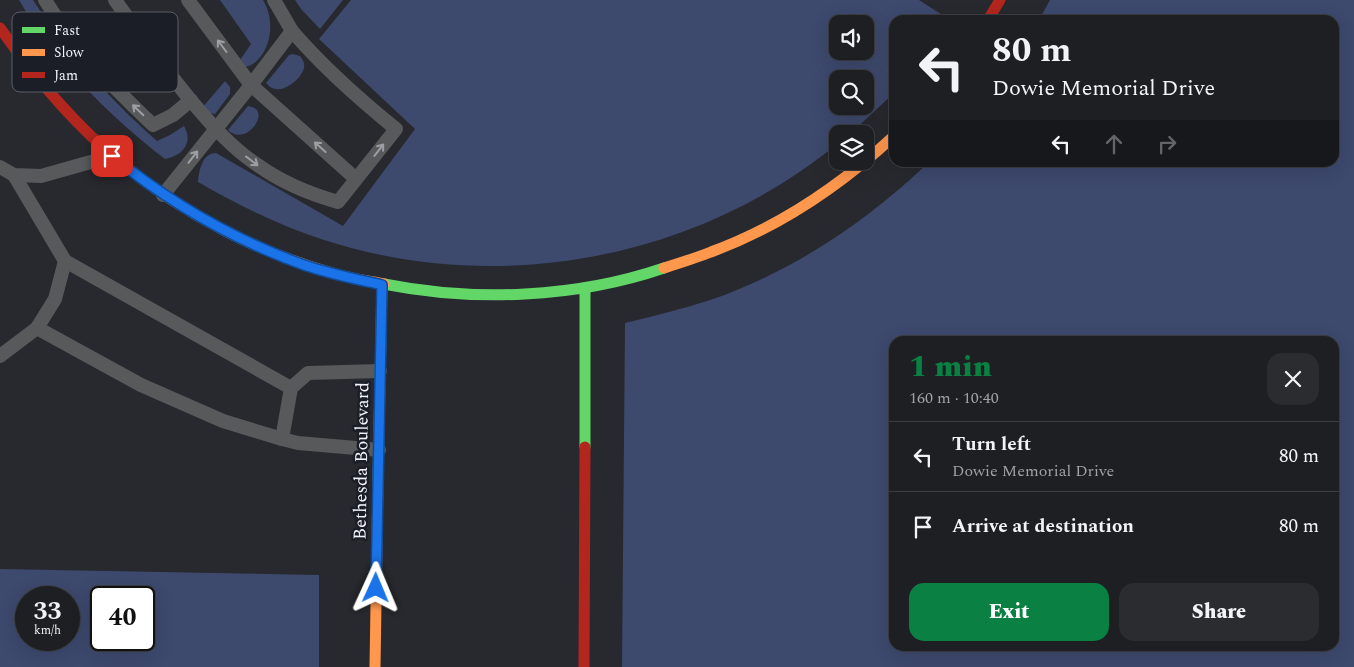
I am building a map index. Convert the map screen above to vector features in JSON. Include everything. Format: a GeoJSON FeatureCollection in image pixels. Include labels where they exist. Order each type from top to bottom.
{"type":"FeatureCollection","features":[{"type":"Feature","properties":{"kind":"street"},"geometry":{"type":"LineString","coordinates":[[991,15],[1000,0]]}},
{"type":"Feature","properties":{"kind":"street"},"geometry":{"type":"LineString","coordinates":[[0,28],[12,45]]}},
{"type":"Feature","properties":{"kind":"street"},"geometry":{"type":"LineString","coordinates":[[48,92],[112,156],[163,194],[214,225],[268,251],[305,265],[343,276],[382,285],[467,295],[525,295],[585,288],[622,281],[686,262],[730,245],[797,209],[859,166],[889,140]]}},
{"type":"Feature","properties":{"kind":"street","name":"Bethesda Boulevard"},"geometry":{"type":"LineString","coordinates":[[375,667],[382,285]]}},
{"type":"Feature","properties":{"kind":"street"},"geometry":{"type":"LineString","coordinates":[[584,667],[585,288]]}},
{"type":"Feature","properties":{"kind":"lane"},"geometry":{"type":"LineString","coordinates":[[44,0],[53,12]]}},
{"type":"Feature","properties":{"kind":"lane"},"geometry":{"type":"LineString","coordinates":[[115,0],[124,12]]}},
{"type":"Feature","properties":{"kind":"lane"},"geometry":{"type":"LineString","coordinates":[[188,0],[251,85],[356,179]]}},
{"type":"Feature","properties":{"kind":"lane"},"geometry":{"type":"LineString","coordinates":[[178,85],[215,129],[237,150],[258,166],[281,180],[305,191],[338,202],[396,129],[341,82],[307,49],[292,31],[274,0]]}},
{"type":"Feature","properties":{"kind":"lane"},"geometry":{"type":"LineString","coordinates":[[163,194],[292,31]]}},
{"type":"Feature","properties":{"kind":"lane"},"geometry":{"type":"LineString","coordinates":[[119,92],[153,125],[173,115],[191,100]]}},
{"type":"Feature","properties":{"kind":"lane"},"geometry":{"type":"LineString","coordinates":[[0,167],[14,175],[41,176],[112,156]]}},
{"type":"Feature","properties":{"kind":"lane"},"geometry":{"type":"LineString","coordinates":[[14,175],[65,262],[291,388]]}},
{"type":"Feature","properties":{"kind":"lane"},"geometry":{"type":"LineString","coordinates":[[2,354],[37,328],[55,299],[65,262]]}},
{"type":"Feature","properties":{"kind":"lane"},"geometry":{"type":"LineString","coordinates":[[37,328],[142,384],[223,421],[298,443],[379,450]]}},
{"type":"Feature","properties":{"kind":"lane"},"geometry":{"type":"LineString","coordinates":[[282,439],[291,388],[308,373],[380,371]]}},
{"type":"Feature","properties":{"kind":"shaded area"},"geometry":{"type":"Polygon","coordinates":[[[19,0],[33,0],[41,12],[26,12],[19,0]]]}},
{"type":"Feature","properties":{"kind":"shaded area"},"geometry":{"type":"Polygon","coordinates":[[[220,0],[263,0],[266,5],[270,20],[268,43],[261,56],[251,65],[245,67],[240,60],[251,44],[220,0]]]}},
{"type":"Feature","properties":{"kind":"shaded area"},"geometry":{"type":"Polygon","coordinates":[[[295,0],[343,0],[320,29],[295,0]]]}},
{"type":"Feature","properties":{"kind":"shaded area"},"geometry":{"type":"Polygon","coordinates":[[[351,0],[919,0],[942,15],[889,15],[889,98],[874,112],[874,70],[829,70],[829,115],[870,115],[860,125],[829,125],[829,150],[781,184],[721,216],[658,240],[591,257],[524,265],[455,265],[387,256],[321,239],[274,221],[243,206],[198,182],[202,163],[207,156],[216,153],[343,226],[415,129],[319,39],[351,0]]]}},
{"type":"Feature","properties":{"kind":"shaded area"},"geometry":{"type":"Polygon","coordinates":[[[1050,0],[1354,0],[1354,667],[622,667],[625,323],[710,300],[770,275],[799,260],[853,225],[924,167],[1339,167],[1339,15],[1042,15],[1050,0]]]}},
{"type":"Feature","properties":{"kind":"shaded area"},"geometry":{"type":"Polygon","coordinates":[[[289,55],[300,56],[304,62],[303,72],[293,83],[285,88],[276,89],[271,87],[266,83],[289,55]]]}},
{"type":"Feature","properties":{"kind":"shaded area"},"geometry":{"type":"Polygon","coordinates":[[[225,81],[230,87],[230,94],[215,114],[207,113],[202,108],[225,81]]]}},
{"type":"Feature","properties":{"kind":"shaded area"},"geometry":{"type":"Polygon","coordinates":[[[90,92],[106,92],[157,141],[184,126],[188,138],[185,148],[177,155],[165,159],[103,106],[90,92]]]}},
{"type":"Feature","properties":{"kind":"shaded area"},"geometry":{"type":"Polygon","coordinates":[[[248,106],[255,109],[258,114],[255,126],[242,134],[235,134],[228,130],[248,106]]]}},
{"type":"Feature","properties":{"kind":"shaded area"},"geometry":{"type":"Polygon","coordinates":[[[0,569],[319,575],[319,667],[0,667],[0,569]]]}},
{"type":"Feature","properties":{"kind":"traffic: fast"},"geometry":{"type":"LineString","coordinates":[[384,284],[454,293],[489,295],[525,294],[596,286],[664,268]]}},
{"type":"Feature","properties":{"kind":"traffic: fast"},"geometry":{"type":"LineString","coordinates":[[378,478],[382,285]]}},
{"type":"Feature","properties":{"kind":"traffic: fast"},"geometry":{"type":"LineString","coordinates":[[585,288],[585,447]]}},
{"type":"Feature","properties":{"kind":"traffic: slow"},"geometry":{"type":"LineString","coordinates":[[664,268],[736,242],[785,217],[831,188],[889,140]]}},
{"type":"Feature","properties":{"kind":"traffic: slow"},"geometry":{"type":"LineString","coordinates":[[121,163],[171,199],[252,244],[310,266],[384,284]]}},
{"type":"Feature","properties":{"kind":"traffic: slow"},"geometry":{"type":"LineString","coordinates":[[375,667],[378,478]]}},
{"type":"Feature","properties":{"kind":"traffic: jam"},"geometry":{"type":"LineString","coordinates":[[991,15],[1000,0]]}},
{"type":"Feature","properties":{"kind":"traffic: jam"},"geometry":{"type":"LineString","coordinates":[[0,28],[12,44]]}},
{"type":"Feature","properties":{"kind":"traffic: jam"},"geometry":{"type":"LineString","coordinates":[[49,92],[87,132],[121,163]]}},
{"type":"Feature","properties":{"kind":"traffic: jam"},"geometry":{"type":"LineString","coordinates":[[584,667],[585,447]]}},
{"type":"Feature","properties":{"kind":"route"},"geometry":{"type":"LineString","coordinates":[[112,156],[163,194],[197,216],[232,235],[305,265],[382,285],[376,588]]}}]}
